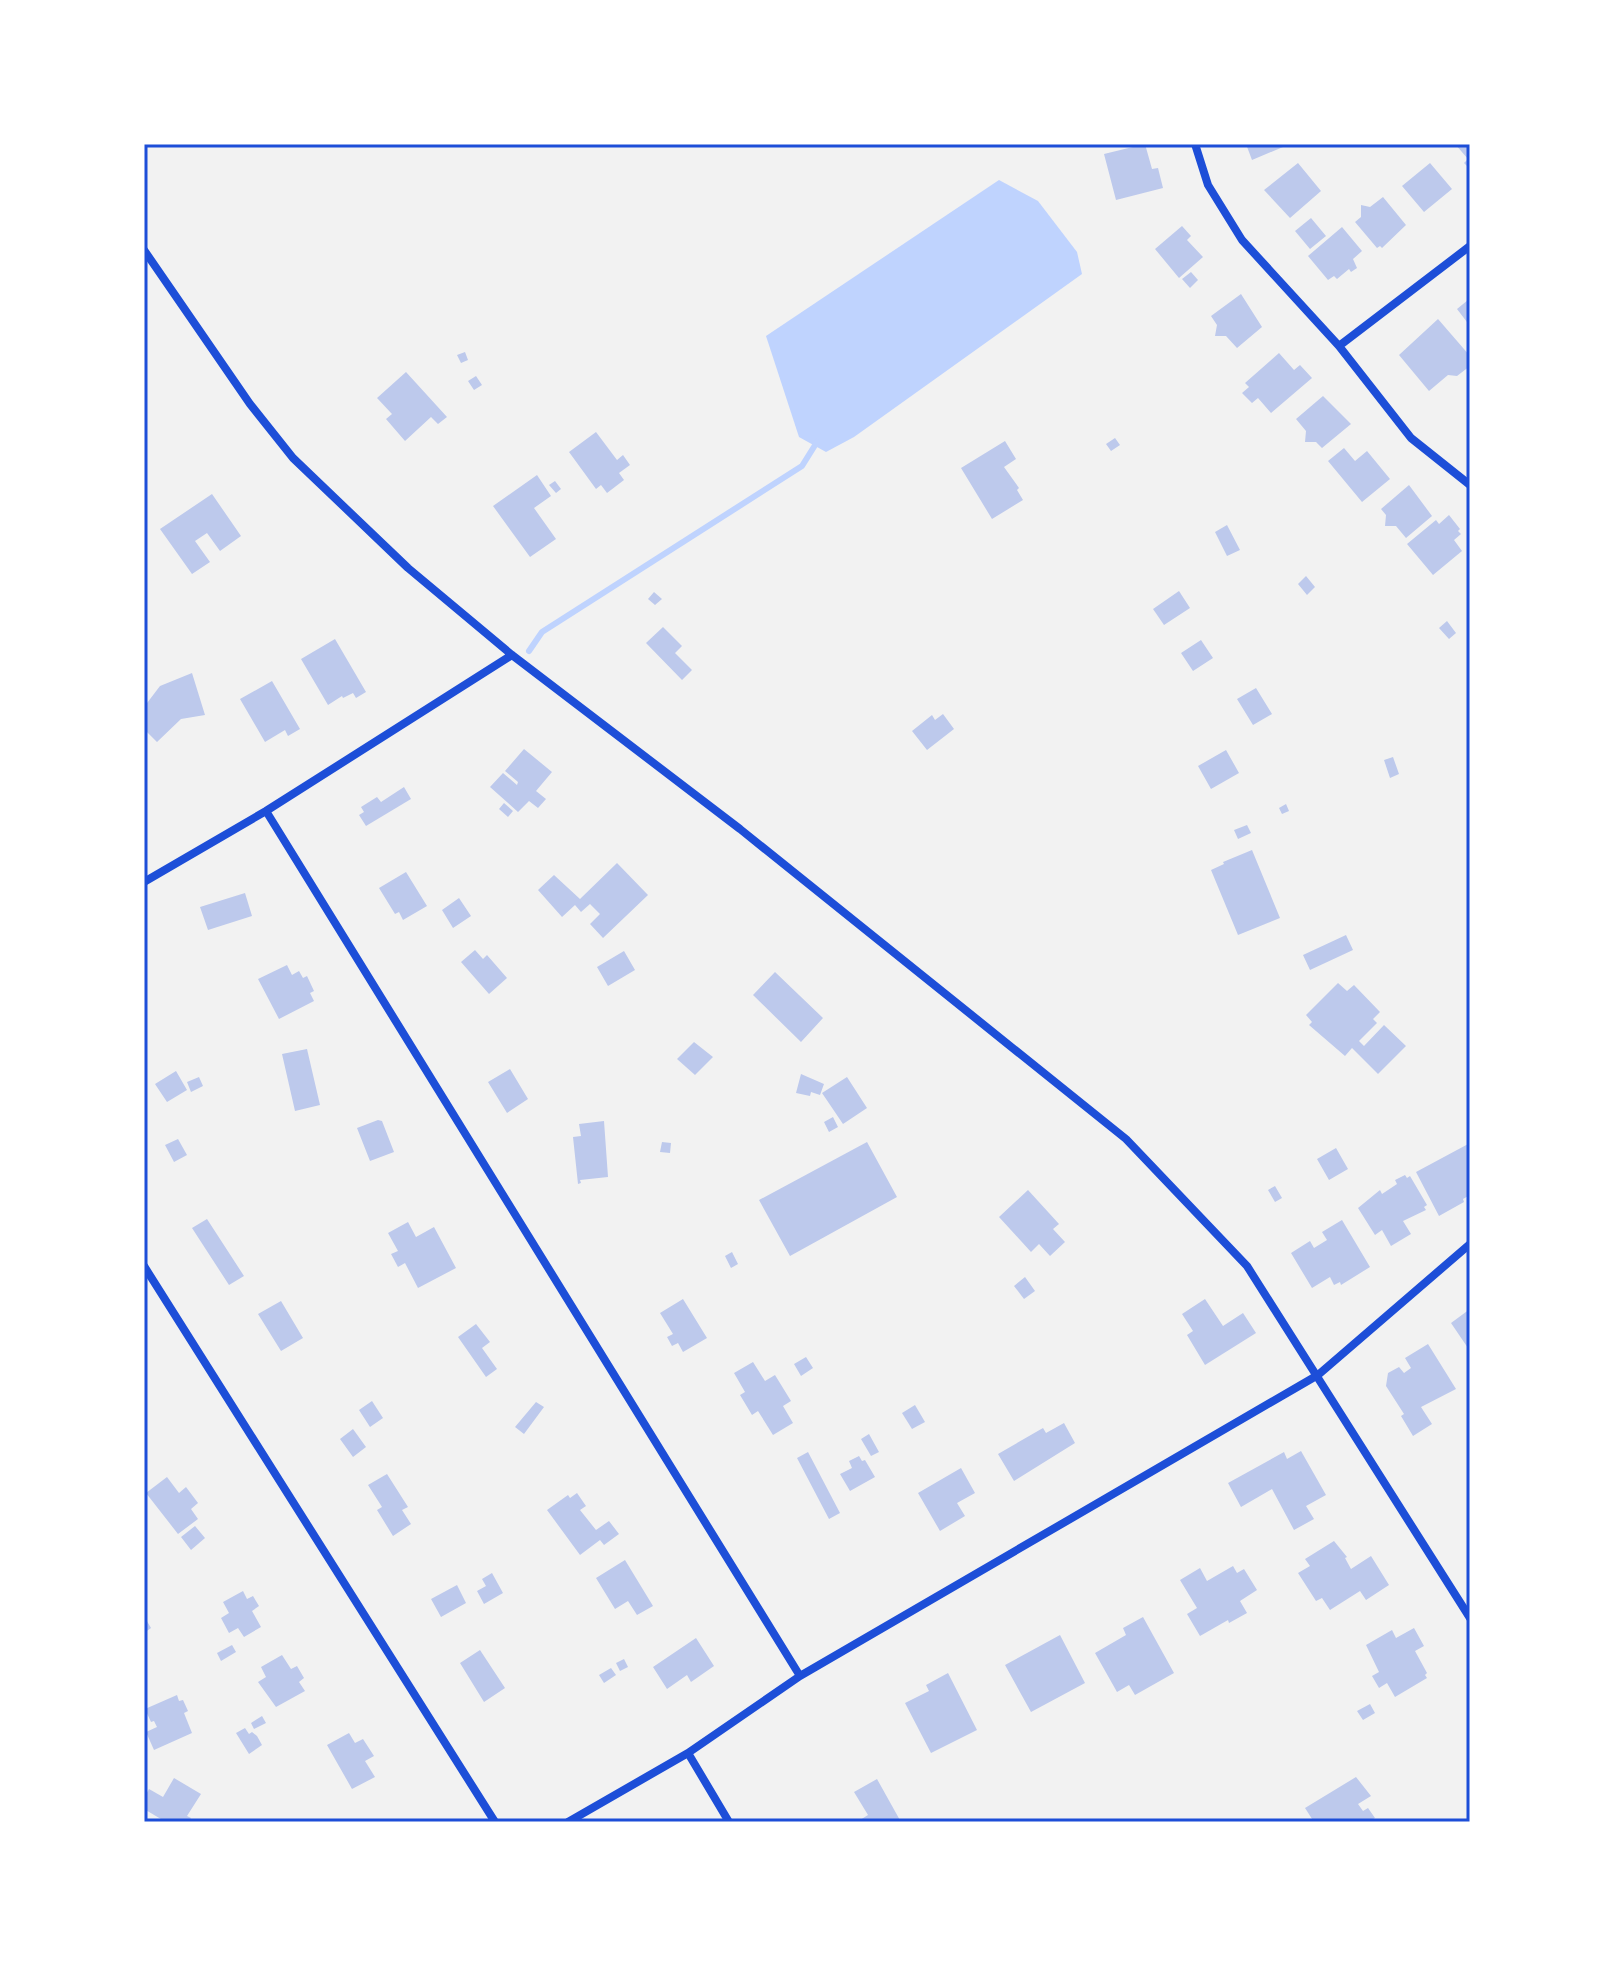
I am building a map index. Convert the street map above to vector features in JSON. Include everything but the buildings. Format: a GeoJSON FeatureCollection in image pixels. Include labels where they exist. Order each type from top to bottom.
{"type":"FeatureCollection","features":[{"type":"Feature","properties":{"kind":"street"},"geometry":{"type":"LineString","coordinates":[[1195,144],[1208,185],[1242,240],[1339,346],[1411,438],[1470,485]]}},
{"type":"Feature","properties":{"kind":"street"},"geometry":{"type":"LineString","coordinates":[[1339,346],[1470,246]]}},
{"type":"Feature","properties":{"kind":"street"},"geometry":{"type":"LineString","coordinates":[[144,250],[250,404],[293,458],[408,568],[512,655],[740,829],[1126,1139],[1247,1266],[1470,1618]]}},
{"type":"Feature","properties":{"kind":"street"},"geometry":{"type":"LineString","coordinates":[[144,882],[266,811],[512,655]]}},
{"type":"Feature","properties":{"kind":"street"},"geometry":{"type":"LineString","coordinates":[[266,811],[800,1676]]}},
{"type":"Feature","properties":{"kind":"street"},"geometry":{"type":"LineString","coordinates":[[568,1822],[688,1753],[800,1676],[1318,1375],[1470,1244]]}},
{"type":"Feature","properties":{"kind":"street"},"geometry":{"type":"LineString","coordinates":[[144,1266],[495,1822]]}},
{"type":"Feature","properties":{"kind":"street"},"geometry":{"type":"LineString","coordinates":[[688,1753],[729,1822]]}},
{"type":"Feature","properties":{"kind":"water"},"geometry":{"type":"Polygon","coordinates":[[[999,180],[1038,201],[1077,252],[1082,274],[854,437],[826,452],[799,437],[766,336],[999,180]]]}},
{"type":"Feature","properties":{"kind":"waterway"},"geometry":{"type":"LineString","coordinates":[[529,651],[542,632],[802,466],[817,442]]}}]}
